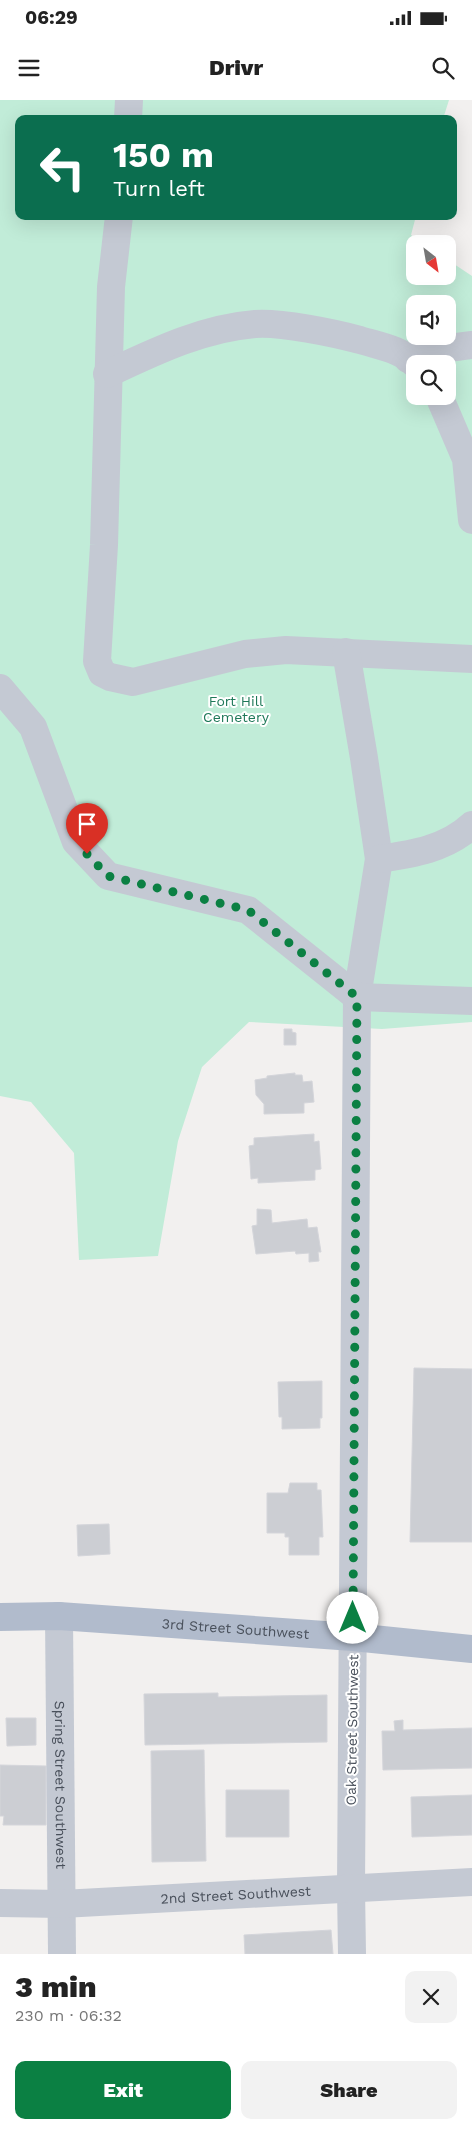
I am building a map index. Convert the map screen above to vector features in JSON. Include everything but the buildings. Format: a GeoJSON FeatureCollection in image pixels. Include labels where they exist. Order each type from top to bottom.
{"type":"FeatureCollection","features":[{"type":"Feature","properties":{"kind":"main road","name":"3rd Street Southwest"},"geometry":{"type":"LineString","coordinates":[[0,1617],[59,1616],[353,1637],[472,1649]]}},
{"type":"Feature","properties":{"kind":"street"},"geometry":{"type":"LineString","coordinates":[[128,115],[129,100]]}},
{"type":"Feature","properties":{"kind":"street"},"geometry":{"type":"LineString","coordinates":[[119,220],[111,287],[107,374],[104,545],[97,661],[102,673],[110,677],[133,682],[245,654],[286,650],[472,659]]}},
{"type":"Feature","properties":{"kind":"street"},"geometry":{"type":"LineString","coordinates":[[107,374],[152,353],[206,333],[256,324],[292,327],[349,337],[393,350],[406,358]]}},
{"type":"Feature","properties":{"kind":"street"},"geometry":{"type":"LineString","coordinates":[[422,355],[427,351],[472,345]]}},
{"type":"Feature","properties":{"kind":"street"},"geometry":{"type":"LineString","coordinates":[[443,405],[466,458],[472,520]]}},
{"type":"Feature","properties":{"kind":"street","name":"Oak Street Southwest"},"geometry":{"type":"LineString","coordinates":[[346,652],[364,758],[378,858],[357,997],[352,1954]]}},
{"type":"Feature","properties":{"kind":"street"},"geometry":{"type":"LineString","coordinates":[[0,688],[33,727],[76,842],[108,876],[248,910],[357,997],[472,1001]]}},
{"type":"Feature","properties":{"kind":"street"},"geometry":{"type":"LineString","coordinates":[[378,858],[410,854],[440,846],[459,837],[472,825]]}},
{"type":"Feature","properties":{"kind":"street","name":"Spring Street Southwest"},"geometry":{"type":"LineString","coordinates":[[59,1616],[62,1954]]}},
{"type":"Feature","properties":{"kind":"street","name":"2nd Street Southwest"},"geometry":{"type":"LineString","coordinates":[[0,1903],[62,1904],[472,1882]]}},
{"type":"Feature","properties":{"kind":"green space","name":"Fort Hill Cemetery"},"geometry":{"type":"Polygon","coordinates":[[[0,100],[449,100],[444,115],[15,115],[15,220],[415,220],[411,235],[406,235],[406,285],[456,285],[456,265],[472,276],[472,1022],[382,1029],[249,1022],[202,1067],[178,1141],[158,1256],[79,1260],[74,1153],[31,1102],[0,1096],[0,100]]]}},
{"type":"Feature","properties":{"kind":"route"},"geometry":{"type":"LineString","coordinates":[[87,854],[108,876],[248,910],[357,997],[353,1618]]}}]}
